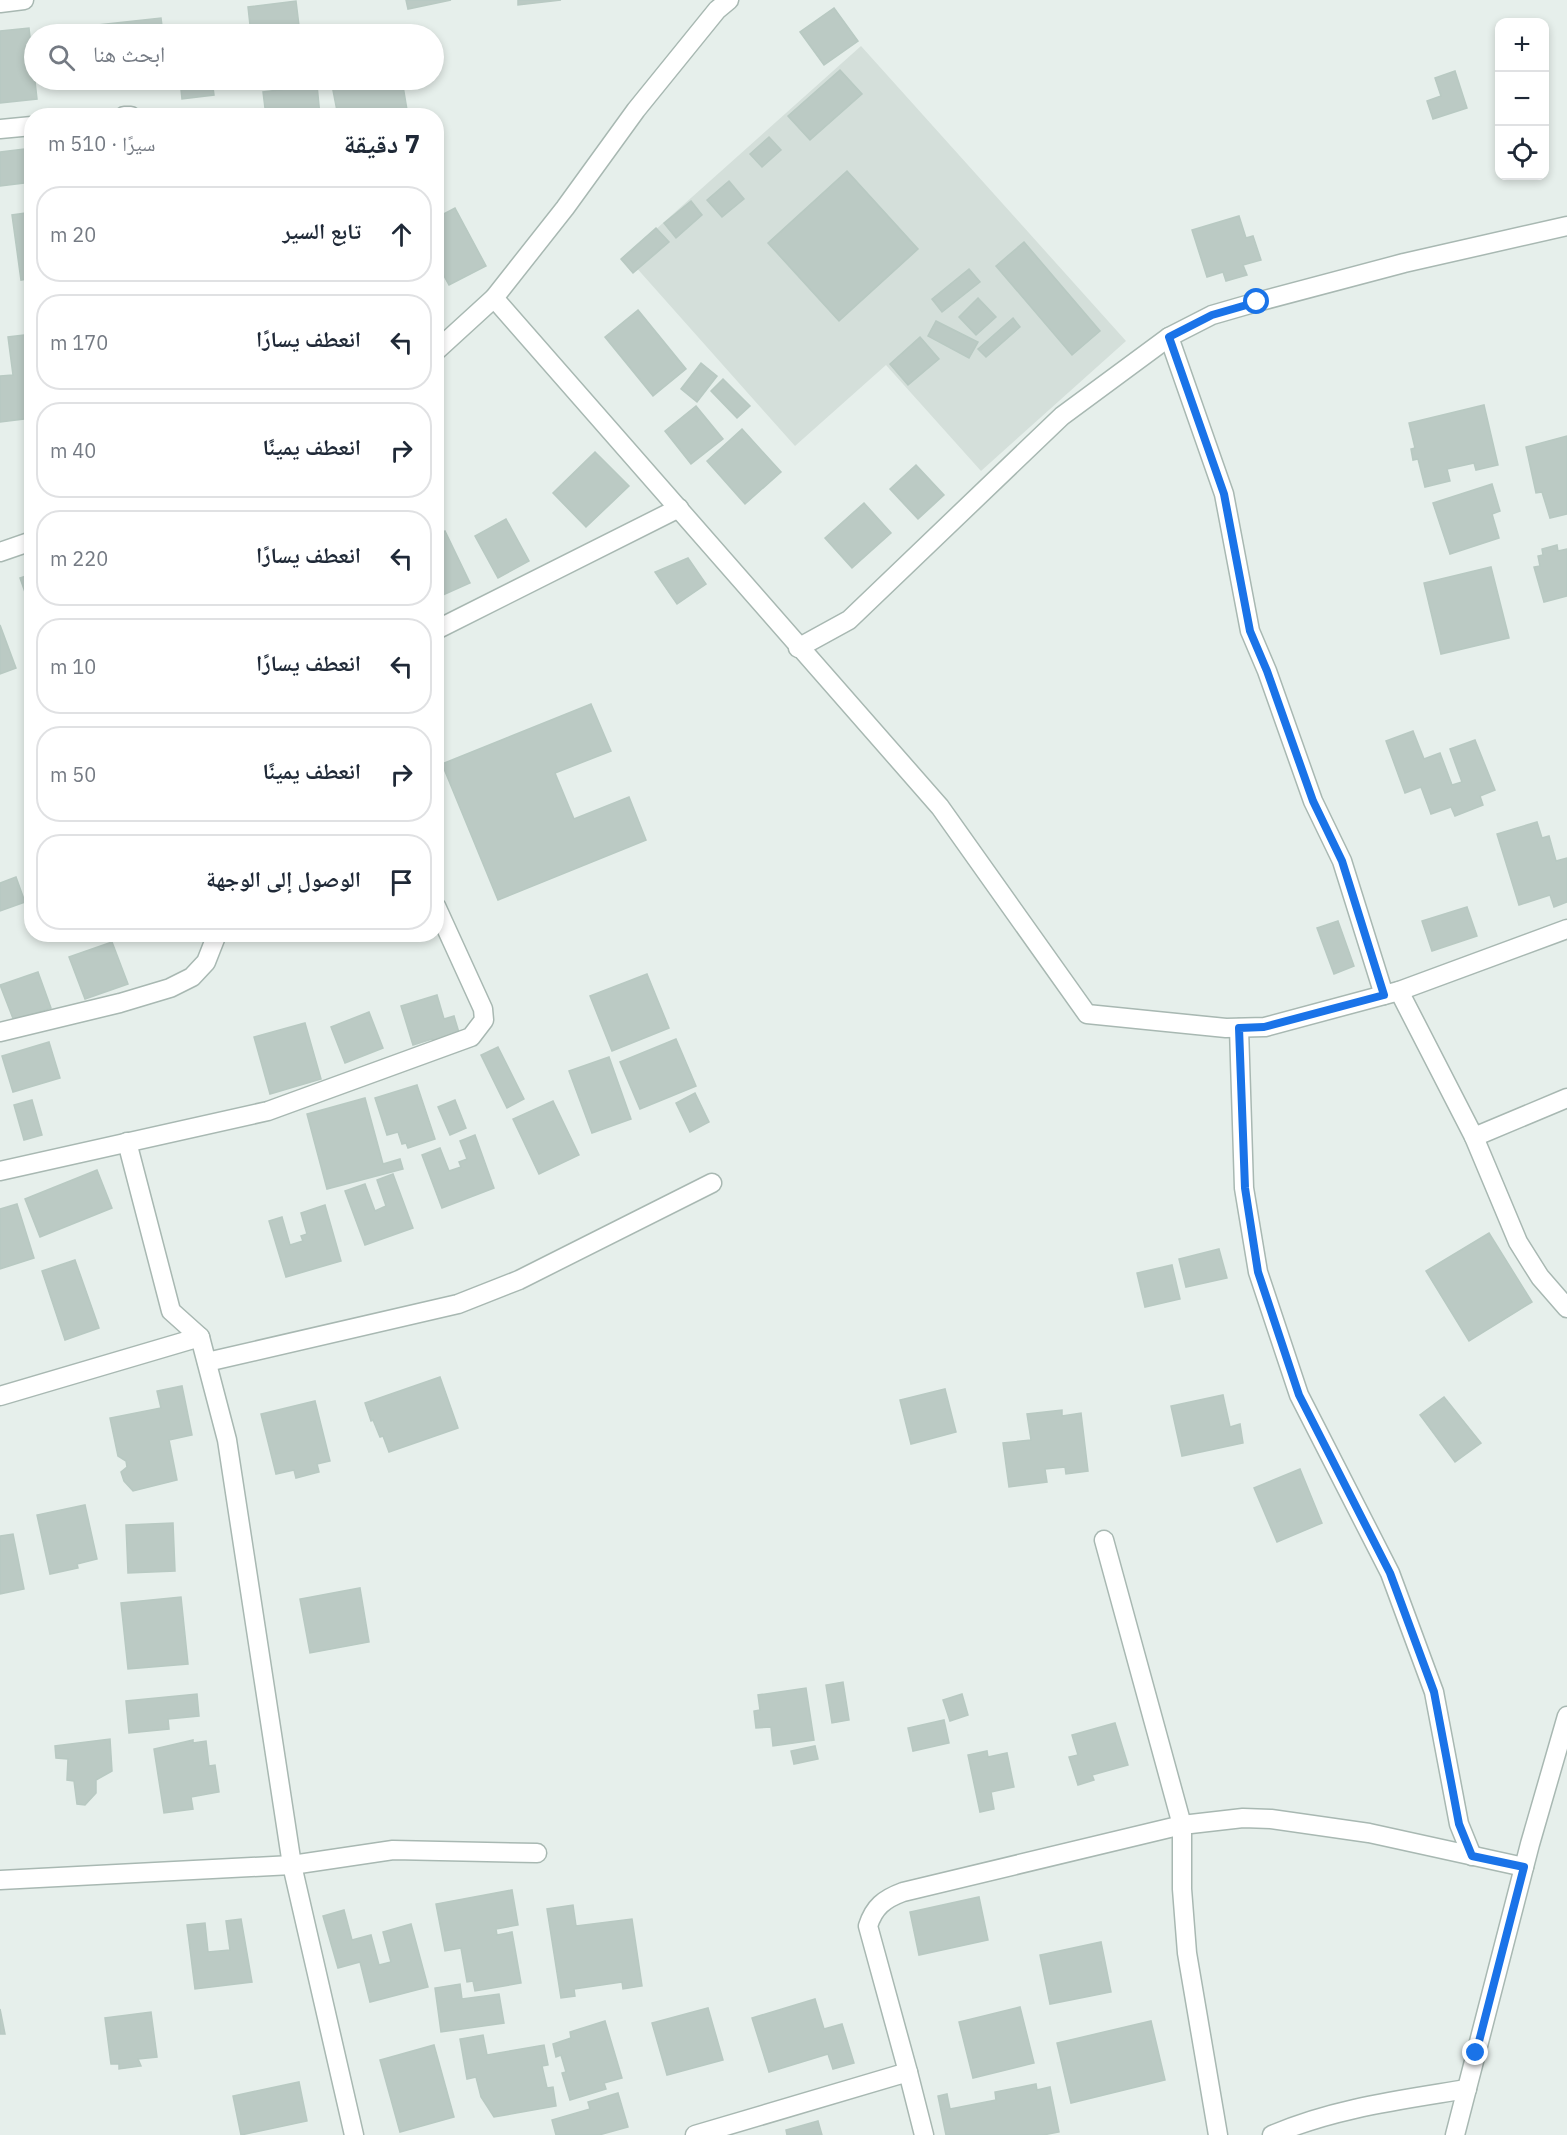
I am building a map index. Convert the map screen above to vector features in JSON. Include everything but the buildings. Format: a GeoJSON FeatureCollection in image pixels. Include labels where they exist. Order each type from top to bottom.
{"type":"FeatureCollection","features":[{"type":"Feature","properties":{"kind":"street"},"geometry":{"type":"LineString","coordinates":[[0,3],[24,0]]}},
{"type":"Feature","properties":{"kind":"street"},"geometry":{"type":"LineString","coordinates":[[444,344],[494,298],[565,208],[636,110],[717,10],[729,0]]}},
{"type":"Feature","properties":{"kind":"street"},"geometry":{"type":"LineString","coordinates":[[0,129],[24,127]]}},
{"type":"Feature","properties":{"kind":"street"},"geometry":{"type":"LineString","coordinates":[[798,648],[849,620],[1062,416],[1169,337],[1212,315],[1257,302],[1404,263],[1567,226]]}},
{"type":"Feature","properties":{"kind":"street"},"geometry":{"type":"LineString","coordinates":[[494,298],[679,508],[798,648],[940,807],[1087,1014],[1239,1028],[1264,1027],[1392,993],[1567,929]]}},
{"type":"Feature","properties":{"kind":"street"},"geometry":{"type":"LineString","coordinates":[[1169,337],[1224,494],[1250,631],[1267,671],[1313,801],[1342,861],[1392,993],[1474,1137],[1518,1242],[1540,1277],[1567,1308]]}},
{"type":"Feature","properties":{"kind":"street"},"geometry":{"type":"LineString","coordinates":[[444,626],[679,508]]}},
{"type":"Feature","properties":{"kind":"street"},"geometry":{"type":"LineString","coordinates":[[0,552],[24,544]]}},
{"type":"Feature","properties":{"kind":"street"},"geometry":{"type":"LineString","coordinates":[[0,1171],[268,1111],[471,1036],[484,1020],[483,1009],[444,924]]}},
{"type":"Feature","properties":{"kind":"street"},"geometry":{"type":"LineString","coordinates":[[0,1032],[120,1003],[170,987],[192,976],[206,962],[214,942]]}},
{"type":"Feature","properties":{"kind":"street"},"geometry":{"type":"LineString","coordinates":[[1239,1028],[1245,1188],[1258,1272],[1299,1395],[1390,1573],[1434,1692],[1459,1824],[1472,1856]]}},
{"type":"Feature","properties":{"kind":"street"},"geometry":{"type":"LineString","coordinates":[[1474,1137],[1567,1098]]}},
{"type":"Feature","properties":{"kind":"street"},"geometry":{"type":"LineString","coordinates":[[127,1142],[171,1311],[200,1337],[227,1440],[292,1865],[354,2135]]}},
{"type":"Feature","properties":{"kind":"street"},"geometry":{"type":"LineString","coordinates":[[207,1362],[458,1304],[519,1280],[712,1183]]}},
{"type":"Feature","properties":{"kind":"street"},"geometry":{"type":"LineString","coordinates":[[0,1396],[200,1337]]}},
{"type":"Feature","properties":{"kind":"street"},"geometry":{"type":"LineString","coordinates":[[1104,1540],[1182,1825],[1186,1953],[1218,2135]]}},
{"type":"Feature","properties":{"kind":"street"},"geometry":{"type":"LineString","coordinates":[[1455,2135],[1524,1867],[1567,1716]]}},
{"type":"Feature","properties":{"kind":"street"},"geometry":{"type":"LineString","coordinates":[[924,2135],[868,1926],[872,1912],[886,1898],[1182,1825],[1244,1818],[1271,1819],[1369,1833],[1524,1867]]}},
{"type":"Feature","properties":{"kind":"street"},"geometry":{"type":"LineString","coordinates":[[0,1880],[292,1865],[393,1850],[537,1853]]}},
{"type":"Feature","properties":{"kind":"street"},"geometry":{"type":"LineString","coordinates":[[695,2135],[908,2072]]}},
{"type":"Feature","properties":{"kind":"street"},"geometry":{"type":"LineString","coordinates":[[1272,2135],[1294,2125],[1357,2106],[1467,2089]]}},
{"type":"Feature","properties":{"kind":"shaded area"},"geometry":{"type":"Polygon","coordinates":[[[861,46],[1126,341],[981,471],[886,365],[795,446],[626,256],[861,46]]]}},
{"type":"Feature","properties":{"kind":"route"},"geometry":{"type":"LineString","coordinates":[[1257,302],[1212,315],[1169,337],[1224,494],[1250,631],[1267,671],[1313,801],[1342,861],[1384,995],[1264,1027],[1239,1028],[1240,1117],[1245,1188],[1258,1272],[1299,1395],[1390,1573],[1434,1692],[1449,1761],[1459,1824],[1472,1856],[1524,1867],[1476,2053]]}}]}
